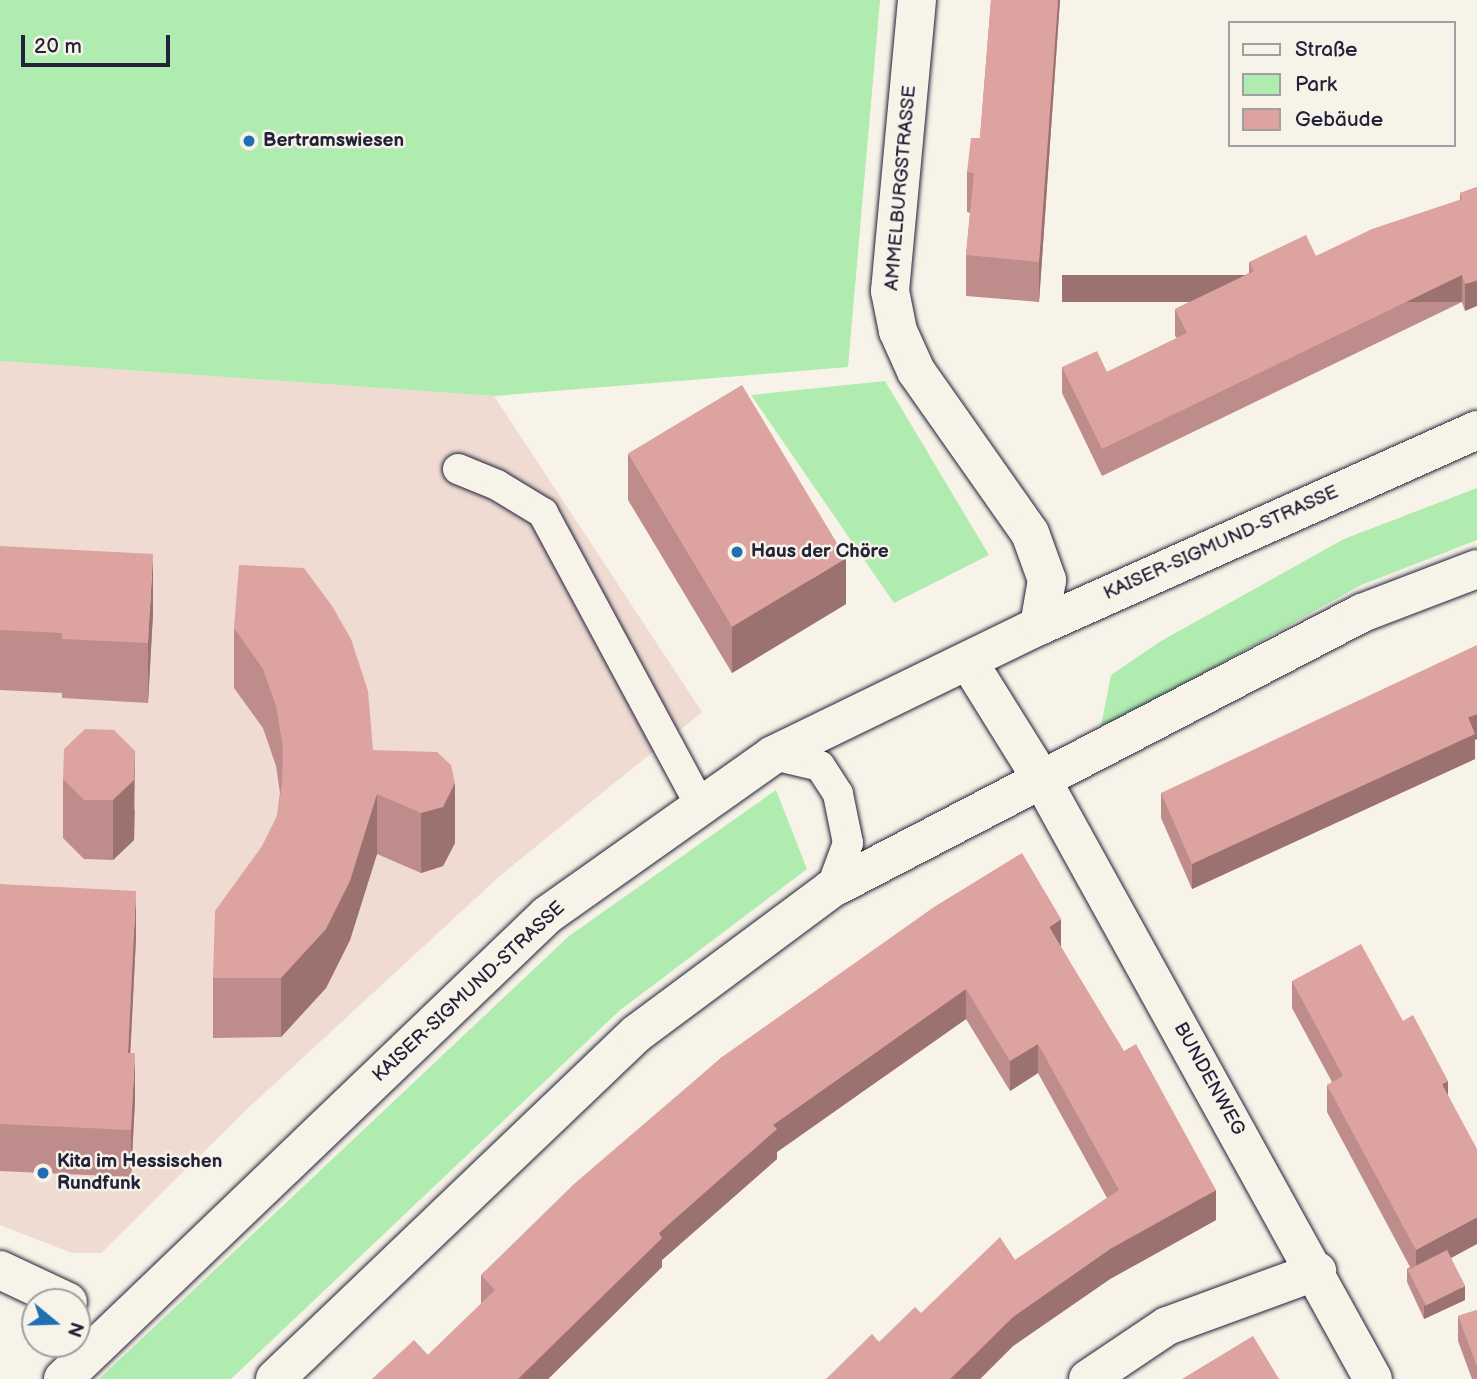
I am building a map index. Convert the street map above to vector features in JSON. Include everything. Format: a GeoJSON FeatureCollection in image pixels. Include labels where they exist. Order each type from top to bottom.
{"type":"FeatureCollection","features":[{"type":"Feature","properties":{"kind":"street","name":"AMMELBURGSTRASSE"},"geometry":{"type":"LineString","coordinates":[[917,0],[890,291],[898,331],[916,370],[1030,534],[1047,580],[1039,626]]}},
{"type":"Feature","properties":{"kind":"street","name":"KAISER-SIGMUND-STRASSE"},"geometry":{"type":"LineString","coordinates":[[63,1379],[547,915],[773,755],[1039,626],[1477,430]]}},
{"type":"Feature","properties":{"kind":"street"},"geometry":{"type":"LineString","coordinates":[[275,1379],[636,1034],[831,890],[1362,613],[1477,569]]}},
{"type":"Feature","properties":{"kind":"street"},"geometry":{"type":"LineString","coordinates":[[968,661],[1042,780]]}},
{"type":"Feature","properties":{"kind":"street","name":"BUNDENWEG"},"geometry":{"type":"LineString","coordinates":[[1042,780],[1317,1271],[1373,1379]]}},
{"type":"Feature","properties":{"kind":"street"},"geometry":{"type":"LineString","coordinates":[[0,1270],[38,1288]]}},
{"type":"Feature","properties":{"kind":"street"},"geometry":{"type":"LineString","coordinates":[[1088,1379],[1167,1326],[1317,1271]]}},
{"type":"Feature","properties":{"kind":"street"},"geometry":{"type":"LineString","coordinates":[[91,1318],[111,1333]]}},
{"type":"Feature","properties":{"kind":"lane"},"geometry":{"type":"LineString","coordinates":[[458,469],[498,485],[543,513],[701,807]]}},
{"type":"Feature","properties":{"kind":"lane"},"geometry":{"type":"LineString","coordinates":[[773,755],[820,766],[838,794],[848,843],[831,890]]}},
{"type":"Feature","properties":{"kind":"shaded area"},"geometry":{"type":"Polygon","coordinates":[[[0,361],[494,396],[702,712],[501,875],[246,1110],[101,1253],[72,1253],[0,1225],[0,361]]]}},
{"type":"Feature","properties":{"kind":"green space"},"geometry":{"type":"Polygon","coordinates":[[[0,0],[880,0],[848,367],[494,396],[0,361],[0,0]]]}},
{"type":"Feature","properties":{"kind":"green space"},"geometry":{"type":"Polygon","coordinates":[[[885,381],[989,555],[894,603],[751,395],[885,381]]]}},
{"type":"Feature","properties":{"kind":"green space"},"geometry":{"type":"Polygon","coordinates":[[[1477,488],[1477,540],[1361,585],[1100,731],[1111,675],[1161,641],[1344,539],[1477,488]]]}},
{"type":"Feature","properties":{"kind":"green space"},"geometry":{"type":"Polygon","coordinates":[[[776,790],[807,869],[619,1011],[231,1379],[99,1379],[569,936],[776,790]]]}},
{"type":"Feature","properties":{"kind":"building"},"geometry":{"type":"Polygon","coordinates":[[[991,0],[1058,0],[1039,262],[966,255],[974,173],[967,172],[971,138],[980,138],[991,0]]]}},
{"type":"Feature","properties":{"kind":"building"},"geometry":{"type":"Polygon","coordinates":[[[1477,187],[1477,280],[1465,284],[1462,275],[1102,449],[1062,367],[1097,351],[1107,372],[1187,333],[1175,309],[1254,271],[1249,262],[1306,235],[1316,256],[1372,229],[1462,199],[1460,193],[1477,187]]]}},
{"type":"Feature","properties":{"kind":"building","name":"Haus der Chöre"},"geometry":{"type":"Polygon","coordinates":[[[742,385],[846,558],[732,627],[628,454],[742,385]]]}},
{"type":"Feature","properties":{"kind":"building"},"geometry":{"type":"Polygon","coordinates":[[[0,546],[153,554],[148,643],[62,639],[62,633],[0,630],[0,546]]]}},
{"type":"Feature","properties":{"kind":"building"},"geometry":{"type":"Polygon","coordinates":[[[239,565],[304,568],[332,606],[351,639],[368,691],[373,750],[437,752],[451,765],[455,783],[443,807],[421,813],[377,794],[350,881],[326,929],[281,978],[213,978],[215,911],[262,846],[277,816],[282,784],[283,748],[276,706],[263,669],[234,628],[239,565]]]}},
{"type":"Feature","properties":{"kind":"building"},"geometry":{"type":"Polygon","coordinates":[[[1477,645],[1477,714],[1468,717],[1475,734],[1192,864],[1161,793],[1477,645]]]}},
{"type":"Feature","properties":{"kind":"building"},"geometry":{"type":"Polygon","coordinates":[[[85,729],[114,730],[135,751],[134,780],[113,800],[84,800],[63,779],[64,749],[85,729]]]}},
{"type":"Feature","properties":{"kind":"building"},"geometry":{"type":"Polygon","coordinates":[[[1022,853],[1061,919],[1049,927],[1124,1051],[1136,1044],[1216,1190],[1110,1249],[1013,1317],[950,1379],[826,1379],[872,1334],[879,1342],[915,1307],[921,1313],[1000,1237],[1015,1260],[1119,1190],[1038,1044],[1010,1061],[966,989],[773,1125],[777,1129],[659,1233],[662,1238],[518,1379],[372,1379],[414,1340],[428,1355],[495,1290],[481,1275],[574,1184],[722,1057],[934,907],[1022,853]]]}},
{"type":"Feature","properties":{"kind":"building"},"geometry":{"type":"Polygon","coordinates":[[[0,884],[136,891],[128,1053],[135,1053],[131,1130],[0,1124],[0,884]]]}},
{"type":"Feature","properties":{"kind":"building"},"geometry":{"type":"Polygon","coordinates":[[[1361,944],[1403,1021],[1413,1015],[1448,1081],[1442,1084],[1477,1149],[1477,1217],[1416,1250],[1327,1085],[1343,1076],[1292,981],[1361,944]]]}},
{"type":"Feature","properties":{"kind":"building"},"geometry":{"type":"Polygon","coordinates":[[[1447,1250],[1465,1286],[1426,1306],[1408,1270],[1447,1250]]]}},
{"type":"Feature","properties":{"kind":"building"},"geometry":{"type":"Polygon","coordinates":[[[1477,1310],[1477,1366],[1458,1316],[1477,1310]]]}},
{"type":"Feature","properties":{"kind":"building"},"geometry":{"type":"Polygon","coordinates":[[[1253,1336],[1279,1379],[1182,1379],[1253,1336]]]}},
{"type":"Feature","properties":{"kind":"place","name":"Bertramswiesen"},"geometry":{"type":"Point","coordinates":[249,141]}},
{"type":"Feature","properties":{"kind":"place","name":"Haus der Chöre"},"geometry":{"type":"Point","coordinates":[737,552]}},
{"type":"Feature","properties":{"kind":"place","name":"Kita im Hessischen Rundfunk"},"geometry":{"type":"Point","coordinates":[43,1173]}}]}
